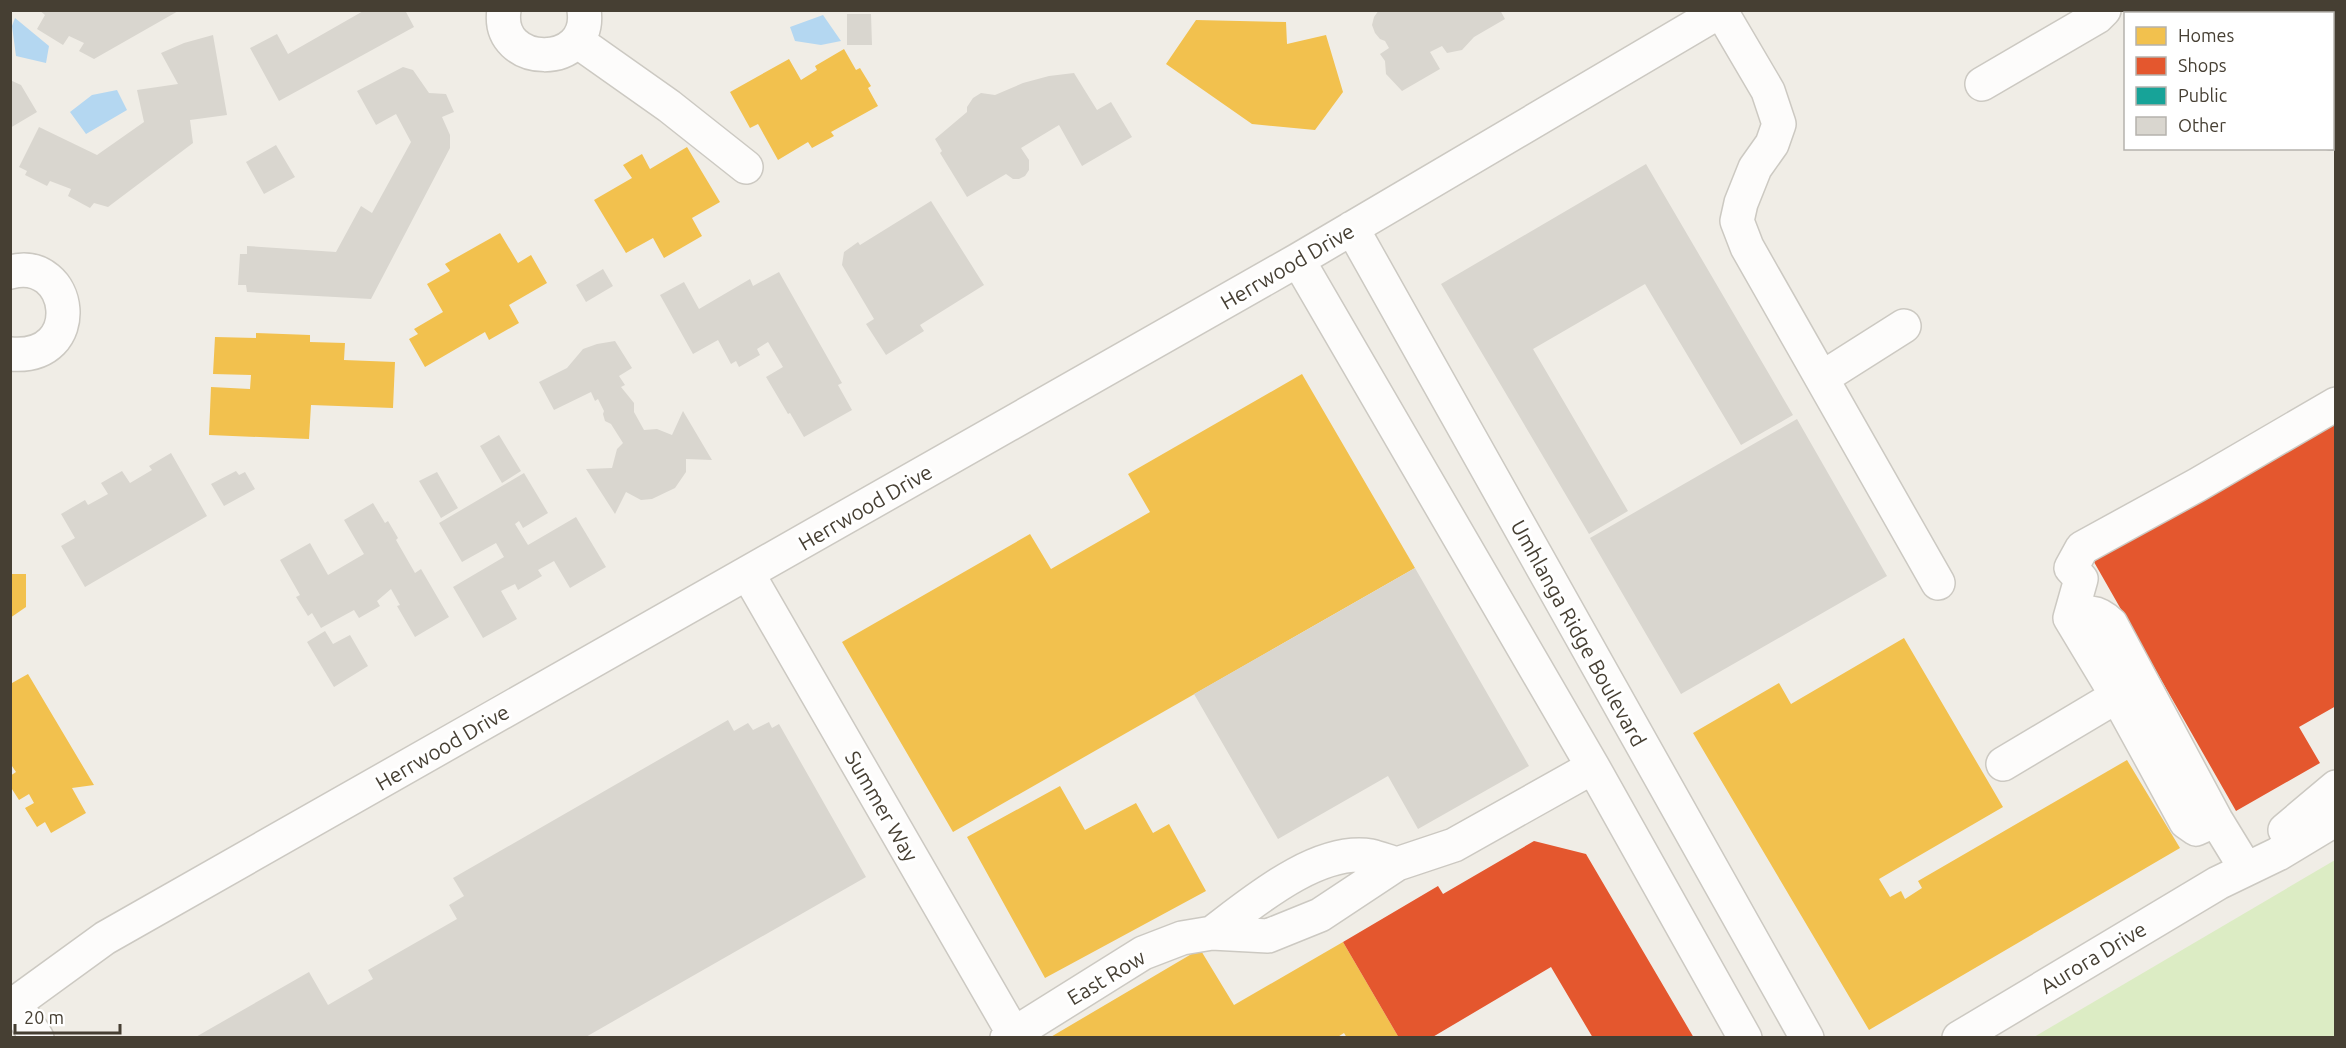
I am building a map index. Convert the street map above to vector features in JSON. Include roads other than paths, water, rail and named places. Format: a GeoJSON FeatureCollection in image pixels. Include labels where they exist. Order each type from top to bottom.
{"type":"FeatureCollection","features":[{"type":"Feature","properties":{"kind":"street"},"geometry":{"type":"LineString","coordinates":[[504,10],[506,31],[514,42],[525,51],[538,56],[553,55],[566,50],[580,26],[669,106],[746,167]]}},
{"type":"Feature","properties":{"kind":"street"},"geometry":{"type":"LineString","coordinates":[[1982,84],[2097,17],[2104,10]]}},
{"type":"Feature","properties":{"kind":"street"},"geometry":{"type":"LineString","coordinates":[[1721,11],[1767,91],[1779,124],[1772,144],[1755,168],[1741,202],[1737,221],[1747,247],[1938,583]]}},
{"type":"Feature","properties":{"kind":"street","name":"Herrwood Drive"},"geometry":{"type":"LineString","coordinates":[[13,1005],[105,938],[1298,260],[1721,11]]}},
{"type":"Feature","properties":{"kind":"street","name":"Umhlanga Ridge Boulevard"},"geometry":{"type":"LineString","coordinates":[[1352,228],[1807,1038]]}},
{"type":"Feature","properties":{"kind":"street"},"geometry":{"type":"LineString","coordinates":[[1298,260],[1593,766],[1745,1038]]}},
{"type":"Feature","properties":{"kind":"street"},"geometry":{"type":"LineString","coordinates":[[10,272],[18,270],[33,272],[47,278],[57,289],[63,302],[64,317],[60,331],[52,343],[39,351],[25,355],[10,354]]}},
{"type":"Feature","properties":{"kind":"street"},"geometry":{"type":"LineString","coordinates":[[1822,378],[1904,326]]}},
{"type":"Feature","properties":{"kind":"street"},"geometry":{"type":"LineString","coordinates":[[2238,869],[2216,820],[2196,830],[2186,822],[2129,689],[2111,624],[2103,616],[2087,611],[2070,618],[2081,579],[2071,568],[2082,548],[2197,485],[2336,404]]}},
{"type":"Feature","properties":{"kind":"street","name":"Summer Way"},"geometry":{"type":"LineString","coordinates":[[748,574],[1012,1036]]}},
{"type":"Feature","properties":{"kind":"street"},"geometry":{"type":"LineString","coordinates":[[2003,764],[2129,689]]}},
{"type":"Feature","properties":{"kind":"street","name":"East Row"},"geometry":{"type":"LineString","coordinates":[[1012,1036],[1143,953],[1182,938],[1212,933],[1268,936],[1320,915],[1397,864],[1454,844],[1593,766]]}},
{"type":"Feature","properties":{"kind":"street","name":"Aurora Drive"},"geometry":{"type":"LineString","coordinates":[[1959,1038],[2238,869],[2336,787]]}},
{"type":"Feature","properties":{"kind":"street","name":"Aurora Drive"},"geometry":{"type":"LineString","coordinates":[[2238,869],[2278,854],[2336,819]]}},
{"type":"Feature","properties":{"kind":"street","name":"East Row"},"geometry":{"type":"LineString","coordinates":[[1212,933],[1271,889],[1310,866],[1335,858],[1369,856],[1397,864]]}},
{"type":"Feature","properties":{"kind":"street"},"geometry":{"type":"LineString","coordinates":[[13,1005],[37,1038]]}},
{"type":"Feature","properties":{"kind":"water"},"geometry":{"type":"Polygon","coordinates":[[[823,15],[841,41],[821,45],[795,41],[790,27],[823,15]]]}},
{"type":"Feature","properties":{"kind":"water"},"geometry":{"type":"Polygon","coordinates":[[[15,18],[49,46],[46,63],[16,56],[12,26],[15,18]]]}},
{"type":"Feature","properties":{"kind":"water"},"geometry":{"type":"Polygon","coordinates":[[[117,90],[127,110],[86,134],[70,112],[92,95],[117,90]]]}}]}
